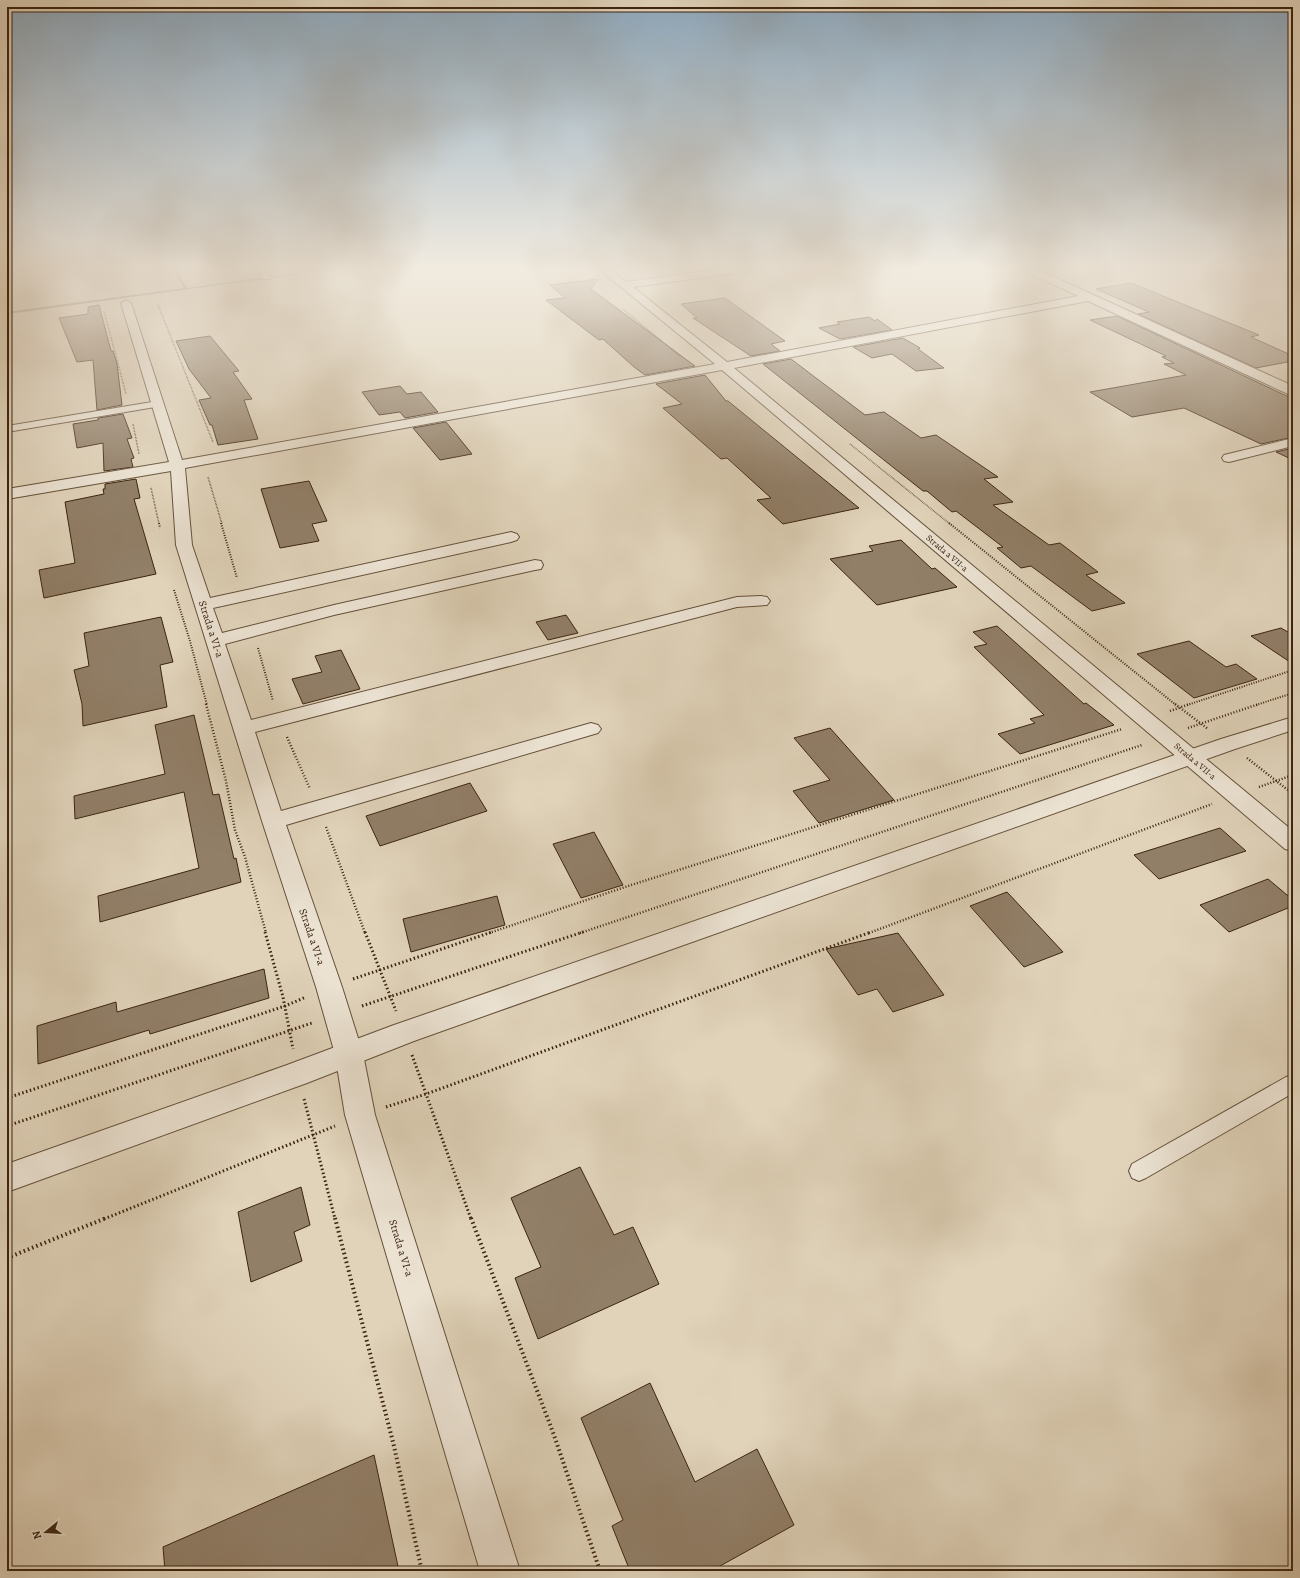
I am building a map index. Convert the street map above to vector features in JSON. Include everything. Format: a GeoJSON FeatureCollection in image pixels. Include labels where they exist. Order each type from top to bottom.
{"type":"FeatureCollection","features":[{"type":"Feature","properties":{"kind":"street","name":"Strada a VI-a"},"geometry":{"type":"LineString","coordinates":[[130,339],[158,404],[177,465],[184,545],[214,642],[329,987],[349,1054],[360,1115],[500,1571]]}},
{"type":"Feature","properties":{"kind":"street","name":"Strada a VII-a"},"geometry":{"type":"LineString","coordinates":[[690,339],[1164,735],[1188,758],[1293,843]]}},
{"type":"Feature","properties":{"kind":"street"},"geometry":{"type":"LineString","coordinates":[[7,494],[144,471],[871,339]]}},
{"type":"Feature","properties":{"kind":"street"},"geometry":{"type":"LineString","coordinates":[[1179,339],[1293,391]]}},
{"type":"Feature","properties":{"kind":"street"},"geometry":{"type":"LineString","coordinates":[[1229,458],[1293,442]]}},
{"type":"Feature","properties":{"kind":"street"},"geometry":{"type":"LineString","coordinates":[[203,605],[511,537]]}},
{"type":"Feature","properties":{"kind":"street"},"geometry":{"type":"LineString","coordinates":[[214,642],[253,630],[388,597],[535,565]]}},
{"type":"Feature","properties":{"kind":"street"},"geometry":{"type":"LineString","coordinates":[[243,728],[737,602],[761,601]]}},
{"type":"Feature","properties":{"kind":"street"},"geometry":{"type":"LineString","coordinates":[[7,1178],[298,1074],[349,1054],[1293,722]]}},
{"type":"Feature","properties":{"kind":"street"},"geometry":{"type":"LineString","coordinates":[[273,821],[591,729]]}},
{"type":"Feature","properties":{"kind":"lane"},"geometry":{"type":"LineString","coordinates":[[7,429],[158,404]]}},
{"type":"Feature","properties":{"kind":"lane"},"geometry":{"type":"LineString","coordinates":[[1139,1171],[1293,1083]]}},
{"type":"Feature","properties":{"kind":"path"},"geometry":{"type":"LineString","coordinates":[[120,339],[130,409],[136,436],[135,441],[144,471],[148,475],[160,529]]}},
{"type":"Feature","properties":{"kind":"path"},"geometry":{"type":"LineString","coordinates":[[846,441],[1179,708],[1293,794]]}},
{"type":"Feature","properties":{"kind":"path"},"geometry":{"type":"LineString","coordinates":[[172,583],[190,641],[226,781],[235,830],[245,857],[285,1006],[298,1074],[392,1442],[422,1571]]}},
{"type":"Feature","properties":{"kind":"path"},"geometry":{"type":"LineString","coordinates":[[7,1098],[285,1006],[329,987],[625,887],[1124,728],[1293,670]]}},
{"type":"Feature","properties":{"kind":"path"},"geometry":{"type":"LineString","coordinates":[[7,1126],[290,1031],[336,1014],[467,972],[1144,744],[1164,735],[1293,693]]}},
{"type":"Feature","properties":{"kind":"path"},"geometry":{"type":"LineString","coordinates":[[7,1258],[314,1135],[360,1115],[426,1094],[834,947],[1234,794],[1293,775]]}},
{"type":"Feature","properties":{"kind":"path"},"geometry":{"type":"LineString","coordinates":[[426,1094],[487,1264],[554,1435],[600,1571]]}},
{"type":"Feature","properties":{"kind":"building"},"geometry":{"type":"Polygon","coordinates":[[[67,339],[108,339],[117,364],[122,405],[97,410],[93,360],[77,362],[67,339]]]}},
{"type":"Feature","properties":{"kind":"building"},"geometry":{"type":"Polygon","coordinates":[[[192,339],[212,339],[239,371],[233,372],[252,399],[244,400],[258,439],[218,445],[212,425],[210,425],[199,400],[211,398],[189,369],[176,341],[192,339]]]}},
{"type":"Feature","properties":{"kind":"building"},"geometry":{"type":"Polygon","coordinates":[[[597,339],[658,339],[695,366],[645,375],[603,339],[599,340],[597,339]]]}},
{"type":"Feature","properties":{"kind":"building"},"geometry":{"type":"Polygon","coordinates":[[[725,339],[782,339],[785,341],[771,344],[780,351],[751,356],[725,339]]]}},
{"type":"Feature","properties":{"kind":"building"},"geometry":{"type":"Polygon","coordinates":[[[904,339],[920,348],[918,349],[944,368],[916,371],[892,354],[872,358],[853,347],[904,339]]]}},
{"type":"Feature","properties":{"kind":"building"},"geometry":{"type":"Polygon","coordinates":[[[1129,339],[1165,339],[1293,399],[1293,437],[1261,444],[1184,408],[1132,417],[1090,392],[1186,375],[1164,364],[1174,363],[1162,357],[1166,356],[1129,339]]]}},
{"type":"Feature","properties":{"kind":"building"},"geometry":{"type":"Polygon","coordinates":[[[1192,339],[1255,339],[1293,356],[1293,361],[1256,368],[1192,339]]]}},
{"type":"Feature","properties":{"kind":"building"},"geometry":{"type":"Polygon","coordinates":[[[791,359],[865,415],[884,412],[921,438],[936,435],[998,477],[984,479],[1013,502],[993,505],[1049,545],[1060,543],[1098,572],[1086,575],[1125,603],[1092,611],[1031,566],[1021,568],[997,548],[1003,547],[956,511],[952,512],[927,491],[923,491],[763,364],[791,359]]]}},
{"type":"Feature","properties":{"kind":"building"},"geometry":{"type":"Polygon","coordinates":[[[705,375],[726,401],[728,401],[859,508],[783,524],[757,500],[771,498],[727,458],[721,459],[663,408],[682,404],[656,384],[705,375]]]}},
{"type":"Feature","properties":{"kind":"building"},"geometry":{"type":"Polygon","coordinates":[[[400,386],[407,394],[421,392],[438,412],[405,418],[400,412],[379,415],[362,392],[400,386]]]}},
{"type":"Feature","properties":{"kind":"building"},"geometry":{"type":"Polygon","coordinates":[[[123,414],[132,438],[127,439],[134,458],[131,459],[133,467],[104,471],[103,443],[77,448],[73,424],[123,414]]]}},
{"type":"Feature","properties":{"kind":"building"},"geometry":{"type":"Polygon","coordinates":[[[446,422],[472,454],[440,460],[413,428],[446,422]]]}},
{"type":"Feature","properties":{"kind":"building"},"geometry":{"type":"Polygon","coordinates":[[[1293,448],[1293,460],[1276,452],[1293,448]]]}},
{"type":"Feature","properties":{"kind":"building"},"geometry":{"type":"Polygon","coordinates":[[[136,479],[140,498],[134,499],[156,574],[44,598],[39,570],[75,563],[65,502],[104,494],[103,489],[105,489],[105,484],[136,479]]]}},
{"type":"Feature","properties":{"kind":"building"},"geometry":{"type":"Polygon","coordinates":[[[309,481],[327,521],[312,524],[319,541],[280,548],[261,489],[309,481]]]}},
{"type":"Feature","properties":{"kind":"building"},"geometry":{"type":"Polygon","coordinates":[[[901,540],[932,569],[935,568],[957,587],[877,605],[830,559],[873,551],[869,546],[901,540]]]}},
{"type":"Feature","properties":{"kind":"building"},"geometry":{"type":"Polygon","coordinates":[[[566,615],[578,633],[548,640],[536,622],[566,615]]]}},
{"type":"Feature","properties":{"kind":"building"},"geometry":{"type":"Polygon","coordinates":[[[161,617],[173,662],[160,665],[167,707],[83,726],[82,704],[74,670],[89,666],[84,633],[161,617]]]}},
{"type":"Feature","properties":{"kind":"building"},"geometry":{"type":"Polygon","coordinates":[[[997,626],[1084,704],[1086,703],[1114,725],[1020,754],[998,734],[1035,723],[1030,719],[1044,715],[974,647],[987,644],[973,632],[997,626]]]}},
{"type":"Feature","properties":{"kind":"building"},"geometry":{"type":"Polygon","coordinates":[[[1281,628],[1293,635],[1293,664],[1251,636],[1281,628]]]}},
{"type":"Feature","properties":{"kind":"building"},"geometry":{"type":"Polygon","coordinates":[[[1189,641],[1226,667],[1236,664],[1257,679],[1194,698],[1137,654],[1189,641]]]}},
{"type":"Feature","properties":{"kind":"building"},"geometry":{"type":"Polygon","coordinates":[[[341,650],[360,689],[303,704],[292,679],[322,672],[315,656],[341,650]]]}},
{"type":"Feature","properties":{"kind":"building"},"geometry":{"type":"Polygon","coordinates":[[[194,715],[213,795],[219,794],[234,859],[236,858],[241,882],[100,922],[98,896],[199,868],[184,792],[75,819],[74,796],[165,774],[155,725],[194,715]]]}},
{"type":"Feature","properties":{"kind":"building"},"geometry":{"type":"Polygon","coordinates":[[[830,728],[894,800],[819,823],[793,791],[830,780],[794,738],[830,728]]]}},
{"type":"Feature","properties":{"kind":"building"},"geometry":{"type":"Polygon","coordinates":[[[470,783],[487,811],[380,846],[366,816],[470,783]]]}},
{"type":"Feature","properties":{"kind":"building"},"geometry":{"type":"Polygon","coordinates":[[[1220,828],[1246,851],[1159,879],[1134,855],[1220,828]]]}},
{"type":"Feature","properties":{"kind":"building"},"geometry":{"type":"Polygon","coordinates":[[[594,832],[623,885],[581,898],[553,844],[594,832]]]}},
{"type":"Feature","properties":{"kind":"building"},"geometry":{"type":"Polygon","coordinates":[[[1268,879],[1293,900],[1293,906],[1229,932],[1200,905],[1268,879]]]}},
{"type":"Feature","properties":{"kind":"building"},"geometry":{"type":"Polygon","coordinates":[[[1007,892],[1063,952],[1024,967],[970,906],[1007,892]]]}},
{"type":"Feature","properties":{"kind":"building"},"geometry":{"type":"Polygon","coordinates":[[[497,896],[505,925],[411,952],[403,919],[497,896]]]}},
{"type":"Feature","properties":{"kind":"building"},"geometry":{"type":"Polygon","coordinates":[[[898,933],[944,995],[893,1012],[877,989],[858,995],[826,949],[898,933]]]}},
{"type":"Feature","properties":{"kind":"building"},"geometry":{"type":"Polygon","coordinates":[[[264,969],[269,998],[150,1034],[149,1030],[38,1064],[37,1026],[116,1002],[117,1012],[264,969]]]}},
{"type":"Feature","properties":{"kind":"building"},"geometry":{"type":"Polygon","coordinates":[[[580,1167],[614,1235],[633,1227],[659,1284],[538,1339],[515,1278],[541,1267],[511,1198],[580,1167]]]}},
{"type":"Feature","properties":{"kind":"building"},"geometry":{"type":"Polygon","coordinates":[[[301,1187],[310,1225],[294,1232],[302,1261],[251,1282],[238,1212],[301,1187]]]}},
{"type":"Feature","properties":{"kind":"building"},"geometry":{"type":"Polygon","coordinates":[[[650,1383],[695,1482],[757,1449],[794,1525],[711,1571],[630,1571],[612,1526],[623,1520],[581,1418],[650,1383]]]}},
{"type":"Feature","properties":{"kind":"building"},"geometry":{"type":"Polygon","coordinates":[[[374,1455],[399,1571],[165,1571],[163,1547],[374,1455]]]}}]}
